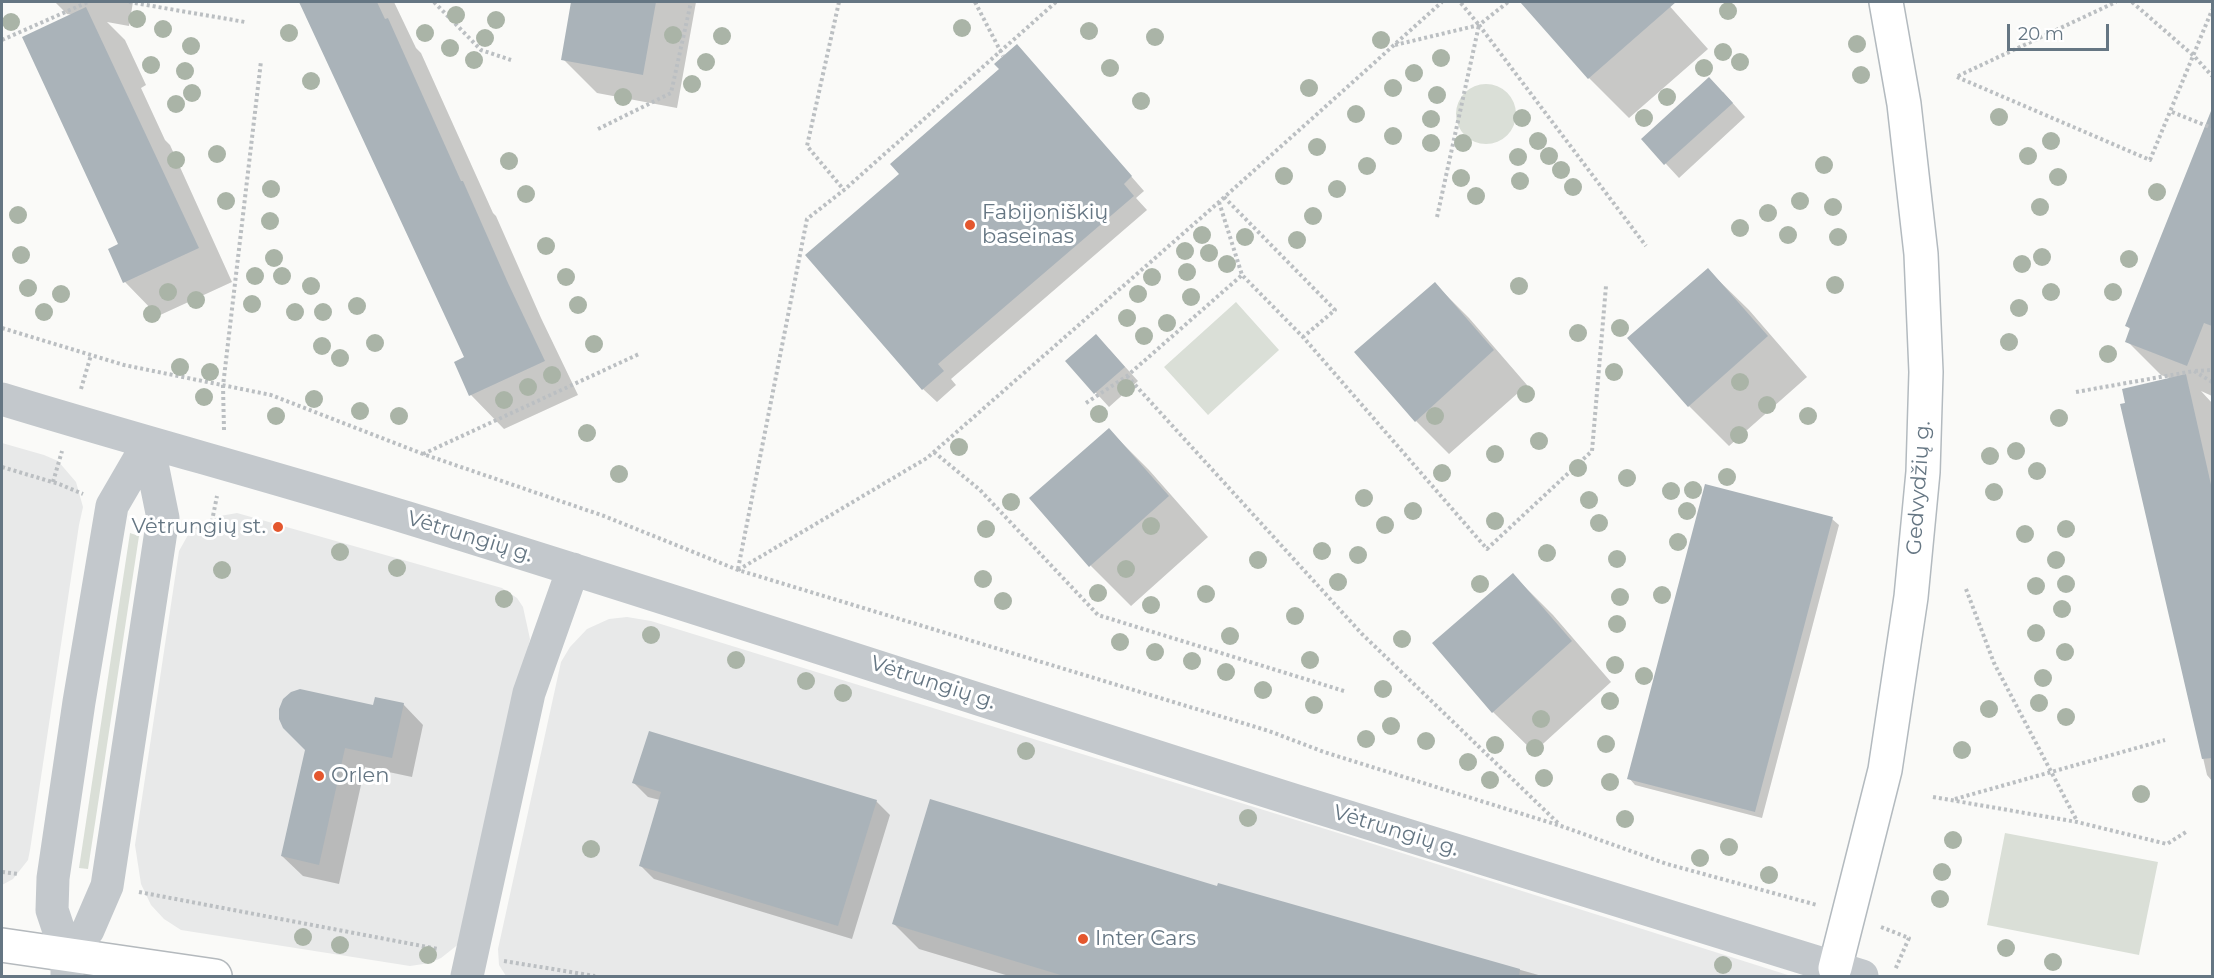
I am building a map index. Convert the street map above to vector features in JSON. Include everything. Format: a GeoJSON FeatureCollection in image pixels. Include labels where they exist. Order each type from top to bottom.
{"type":"FeatureCollection","features":[{"type":"Feature","properties":{"kind":"main road","name":"Gedvydžių g."},"geometry":{"type":"LineString","coordinates":[[1848,972],[1849,914],[1885,770],[1911,597],[1923,471],[1926,372],[1922,254],[1904,104],[1886,2]]}},
{"type":"Feature","properties":{"kind":"main road"},"geometry":{"type":"LineString","coordinates":[[2,945],[67,966],[214,976]]}},
{"type":"Feature","properties":{"kind":"street","name":"Vėtrungių g."},"geometry":{"type":"LineString","coordinates":[[2,399],[148,444],[224,463],[573,569],[1311,805],[1848,972]]}},
{"type":"Feature","properties":{"kind":"street"},"geometry":{"type":"LineString","coordinates":[[67,966],[88,930],[107,886],[164,518],[148,444]]}},
{"type":"Feature","properties":{"kind":"street"},"geometry":{"type":"LineString","coordinates":[[67,966],[52,910],[53,878],[79,702],[112,506],[148,444]]}},
{"type":"Feature","properties":{"kind":"street"},"geometry":{"type":"LineString","coordinates":[[469,966],[528,693],[573,569]]}},
{"type":"Feature","properties":{"kind":"path"},"geometry":{"type":"LineString","coordinates":[[2,40],[88,2]]}},
{"type":"Feature","properties":{"kind":"path"},"geometry":{"type":"LineString","coordinates":[[129,2],[245,22]]}},
{"type":"Feature","properties":{"kind":"path"},"geometry":{"type":"LineString","coordinates":[[435,2],[481,50],[511,60]]}},
{"type":"Feature","properties":{"kind":"path"},"geometry":{"type":"LineString","coordinates":[[598,129],[671,93],[691,2]]}},
{"type":"Feature","properties":{"kind":"path"},"geometry":{"type":"LineString","coordinates":[[839,2],[807,146],[844,190]]}},
{"type":"Feature","properties":{"kind":"path"},"geometry":{"type":"LineString","coordinates":[[975,2],[1003,56]]}},
{"type":"Feature","properties":{"kind":"path"},"geometry":{"type":"LineString","coordinates":[[738,570],[807,219],[844,190],[1056,2]]}},
{"type":"Feature","properties":{"kind":"path"},"geometry":{"type":"LineString","coordinates":[[738,570],[934,452],[1219,202],[1442,2]]}},
{"type":"Feature","properties":{"kind":"path"},"geometry":{"type":"LineString","coordinates":[[1460,2],[1646,246]]}},
{"type":"Feature","properties":{"kind":"path"},"geometry":{"type":"LineString","coordinates":[[1394,45],[1479,25],[1508,2]]}},
{"type":"Feature","properties":{"kind":"path"},"geometry":{"type":"LineString","coordinates":[[2115,2],[1957,77],[2150,160],[2195,57],[2212,10]]}},
{"type":"Feature","properties":{"kind":"path"},"geometry":{"type":"LineString","coordinates":[[2132,2],[2195,57],[2212,76]]}},
{"type":"Feature","properties":{"kind":"path"},"geometry":{"type":"LineString","coordinates":[[1437,217],[1479,25]]}},
{"type":"Feature","properties":{"kind":"path"},"geometry":{"type":"LineString","coordinates":[[210,531],[224,463],[223,386],[261,61]]}},
{"type":"Feature","properties":{"kind":"path"},"geometry":{"type":"LineString","coordinates":[[2172,112],[2212,128]]}},
{"type":"Feature","properties":{"kind":"path"},"geometry":{"type":"LineString","coordinates":[[1224,197],[1335,310],[1303,337]]}},
{"type":"Feature","properties":{"kind":"path"},"geometry":{"type":"LineString","coordinates":[[1219,202],[1242,275],[1303,337],[1487,549],[1592,451],[1605,286]]}},
{"type":"Feature","properties":{"kind":"path"},"geometry":{"type":"LineString","coordinates":[[1086,404],[1127,376],[1242,275]]}},
{"type":"Feature","properties":{"kind":"path"},"geometry":{"type":"LineString","coordinates":[[2,328],[124,365],[271,394],[423,454],[604,516],[738,570],[1269,731],[1324,752],[1561,826],[1666,864],[1849,914],[1909,938],[1893,976]]}},
{"type":"Feature","properties":{"kind":"path"},"geometry":{"type":"LineString","coordinates":[[423,454],[639,354]]}},
{"type":"Feature","properties":{"kind":"path"},"geometry":{"type":"LineString","coordinates":[[2076,392],[2194,371],[2212,370]]}},
{"type":"Feature","properties":{"kind":"path"},"geometry":{"type":"LineString","coordinates":[[2194,371],[2212,382]]}},
{"type":"Feature","properties":{"kind":"path"},"geometry":{"type":"LineString","coordinates":[[1127,376],[1362,634],[1561,826]]}},
{"type":"Feature","properties":{"kind":"path"},"geometry":{"type":"LineString","coordinates":[[934,452],[980,490],[1098,615],[1344,691]]}},
{"type":"Feature","properties":{"kind":"path"},"geometry":{"type":"LineString","coordinates":[[1966,589],[1994,663],[2077,822]]}},
{"type":"Feature","properties":{"kind":"path"},"geometry":{"type":"LineString","coordinates":[[1951,800],[2165,740]]}},
{"type":"Feature","properties":{"kind":"path"},"geometry":{"type":"LineString","coordinates":[[1933,797],[2077,822],[2167,844],[2186,832]]}},
{"type":"Feature","properties":{"kind":"path"},"geometry":{"type":"LineString","coordinates":[[107,886],[469,966],[595,976]]}},
{"type":"Feature","properties":{"kind":"shaded area"},"geometry":{"type":"Polygon","coordinates":[[[1480,84],[1492,84],[1503,89],[1511,97],[1516,114],[1514,126],[1503,139],[1492,144],[1480,144],[1469,139],[1461,131],[1456,120],[1456,108],[1461,97],[1469,89],[1480,84]]]}},
{"type":"Feature","properties":{"kind":"shaded area"},"geometry":{"type":"Polygon","coordinates":[[[1236,302],[1279,350],[1208,415],[1164,367],[1236,302]]]}},
{"type":"Feature","properties":{"kind":"shaded area"},"geometry":{"type":"Polygon","coordinates":[[[2,443],[58,461],[76,482],[83,507],[28,860],[13,879],[2,885],[2,443]]]}},
{"type":"Feature","properties":{"kind":"shaded area"},"geometry":{"type":"Polygon","coordinates":[[[237,513],[502,588],[517,598],[523,607],[530,639],[460,943],[441,958],[430,963],[410,966],[181,930],[164,919],[151,905],[141,884],[135,845],[179,551],[188,535],[205,523],[220,516],[237,513]]]}},
{"type":"Feature","properties":{"kind":"shaded area"},"geometry":{"type":"Polygon","coordinates":[[[130,533],[139,536],[88,869],[79,868],[130,533]]]}},
{"type":"Feature","properties":{"kind":"shaded area"},"geometry":{"type":"Polygon","coordinates":[[[627,617],[651,621],[1348,836],[1791,976],[506,976],[499,965],[498,949],[561,662],[570,647],[587,629],[609,619],[627,617]]]}},
{"type":"Feature","properties":{"kind":"shaded area"},"geometry":{"type":"Polygon","coordinates":[[[2005,833],[2158,862],[2139,955],[1987,925],[2005,833]]]}},
{"type":"Feature","properties":{"kind":"building"},"geometry":{"type":"Polygon","coordinates":[[[299,2],[377,2],[385,19],[388,18],[545,361],[469,396],[454,362],[464,357],[299,2]]]}},
{"type":"Feature","properties":{"kind":"building"},"geometry":{"type":"Polygon","coordinates":[[[571,2],[656,2],[643,75],[561,60],[571,2]]]}},
{"type":"Feature","properties":{"kind":"building"},"geometry":{"type":"Polygon","coordinates":[[[1520,2],[1676,2],[1588,79],[1520,2]]]}},
{"type":"Feature","properties":{"kind":"building"},"geometry":{"type":"Polygon","coordinates":[[[86,7],[199,248],[123,283],[108,249],[118,244],[22,37],[86,7]]]}},
{"type":"Feature","properties":{"kind":"building","name":"Fabijoniškių baseinas"},"geometry":{"type":"Polygon","coordinates":[[[1017,44],[1132,176],[1124,184],[1134,196],[938,364],[944,371],[922,390],[805,255],[899,174],[890,164],[999,69],[994,64],[1017,44]]]}},
{"type":"Feature","properties":{"kind":"building"},"geometry":{"type":"Polygon","coordinates":[[[1709,77],[1733,103],[1664,165],[1641,139],[1709,77]]]}},
{"type":"Feature","properties":{"kind":"building"},"geometry":{"type":"Polygon","coordinates":[[[2211,111],[2212,326],[2204,323],[2187,366],[2125,342],[2130,328],[2125,326],[2211,111]]]}},
{"type":"Feature","properties":{"kind":"building"},"geometry":{"type":"Polygon","coordinates":[[[1708,268],[1768,336],[1688,407],[1627,338],[1708,268]]]}},
{"type":"Feature","properties":{"kind":"building"},"geometry":{"type":"Polygon","coordinates":[[[1435,282],[1494,350],[1415,422],[1354,352],[1435,282]]]}},
{"type":"Feature","properties":{"kind":"building"},"geometry":{"type":"Polygon","coordinates":[[[1096,334],[1125,367],[1094,394],[1065,361],[1096,334]]]}},
{"type":"Feature","properties":{"kind":"building"},"geometry":{"type":"Polygon","coordinates":[[[2186,374],[2212,489],[2212,758],[2202,759],[2120,404],[2125,403],[2122,389],[2186,374]]]}},
{"type":"Feature","properties":{"kind":"building"},"geometry":{"type":"Polygon","coordinates":[[[1109,428],[1169,496],[1089,567],[1029,498],[1109,428]]]}},
{"type":"Feature","properties":{"kind":"building"},"geometry":{"type":"Polygon","coordinates":[[[1705,484],[1833,517],[1755,812],[1627,779],[1705,484]]]}},
{"type":"Feature","properties":{"kind":"building"},"geometry":{"type":"Polygon","coordinates":[[[1513,573],[1572,641],[1492,713],[1432,643],[1513,573]]]}},
{"type":"Feature","properties":{"kind":"building","name":"Orlen"},"geometry":{"type":"Polygon","coordinates":[[[300,689],[373,705],[375,697],[404,703],[392,758],[345,748],[319,865],[281,856],[305,750],[283,728],[279,719],[279,709],[283,699],[291,692],[300,689]]]}},
{"type":"Feature","properties":{"kind":"building"},"geometry":{"type":"Polygon","coordinates":[[[649,731],[877,800],[838,926],[639,866],[661,792],[632,783],[649,731]]]}},
{"type":"Feature","properties":{"kind":"building"},"geometry":{"type":"Polygon","coordinates":[[[930,799],[1217,886],[1218,883],[1520,969],[1519,976],[1064,976],[892,924],[930,799]]]}},
{"type":"Feature","properties":{"kind":"place","name":"Fabijoniškių baseinas"},"geometry":{"type":"Point","coordinates":[970,225]}},
{"type":"Feature","properties":{"kind":"place","name":"Vėtrungių st."},"geometry":{"type":"Point","coordinates":[278,527]}},
{"type":"Feature","properties":{"kind":"place","name":"Orlen"},"geometry":{"type":"Point","coordinates":[319,776]}},
{"type":"Feature","properties":{"kind":"place","name":"Inter Cars"},"geometry":{"type":"Point","coordinates":[1083,939]}}]}
